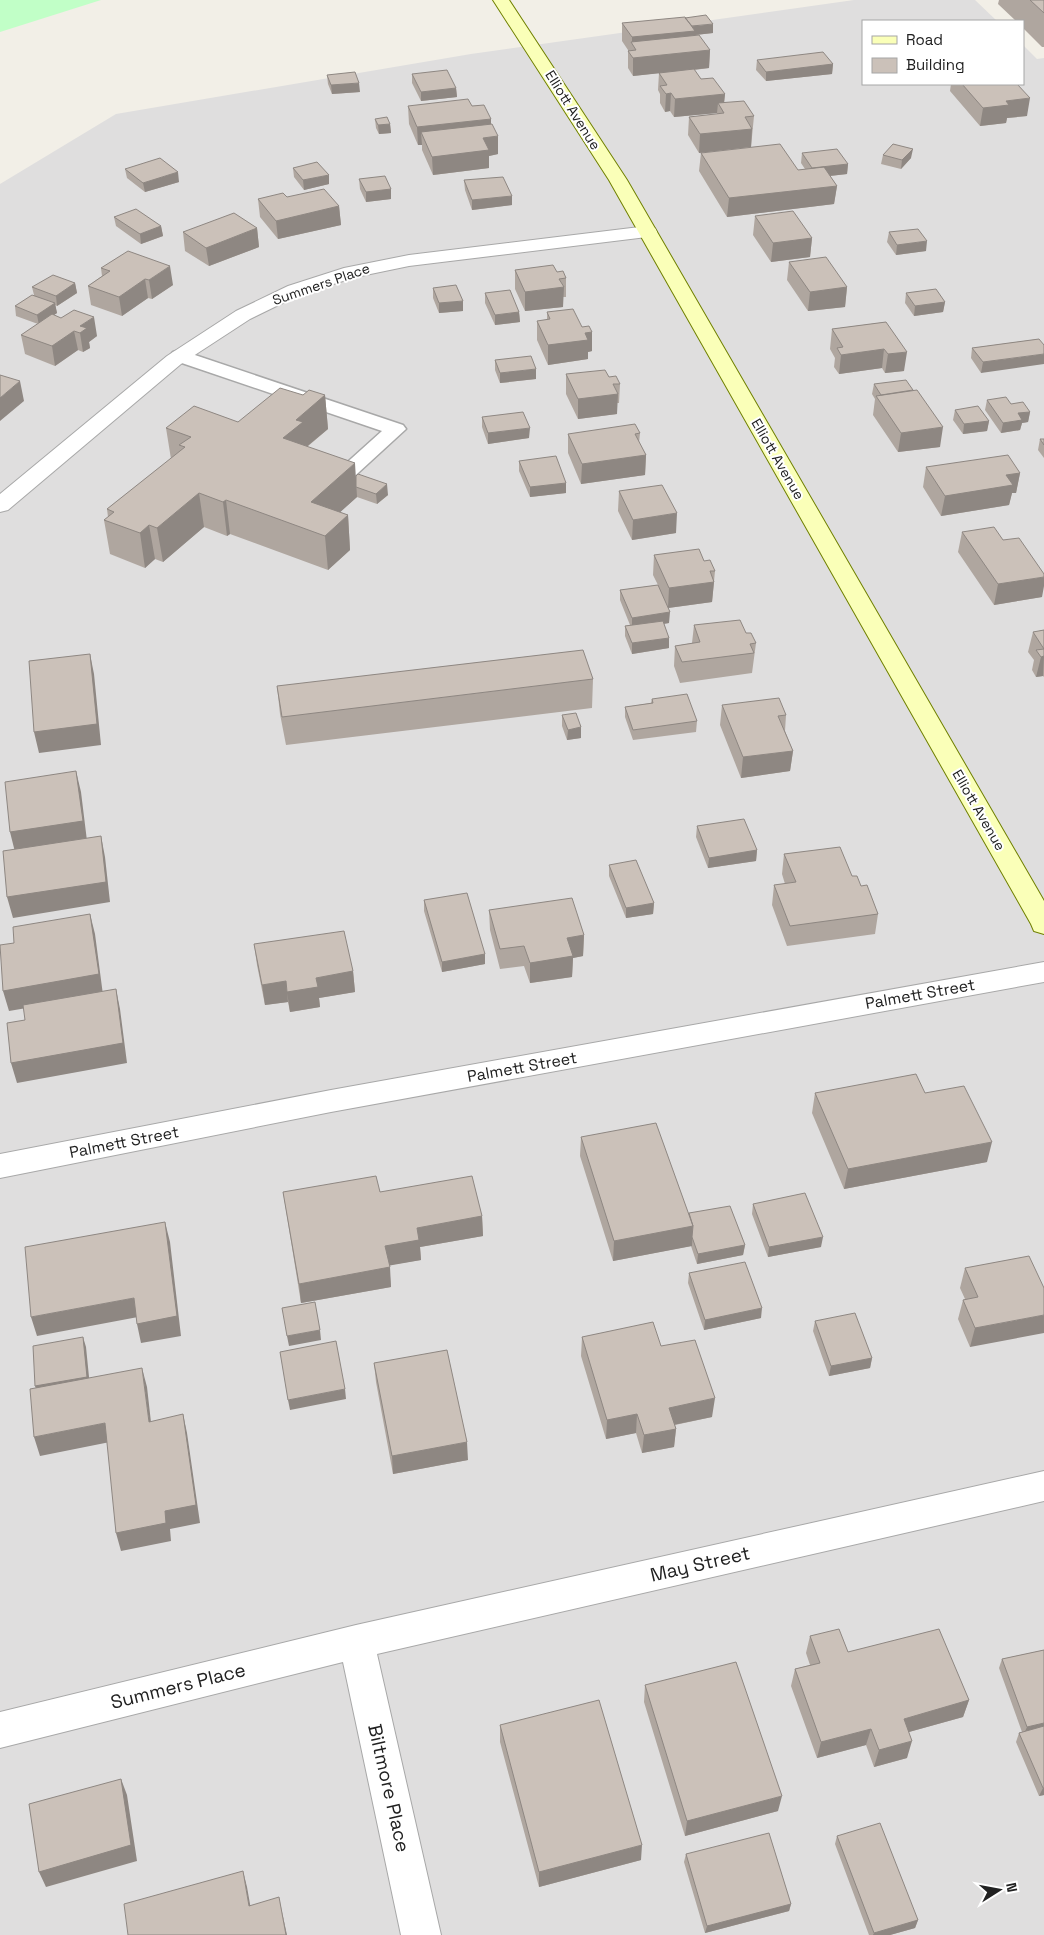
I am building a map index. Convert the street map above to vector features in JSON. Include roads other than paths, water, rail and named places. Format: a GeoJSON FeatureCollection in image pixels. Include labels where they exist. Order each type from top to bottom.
{"type":"FeatureCollection","features":[{"type":"Feature","properties":{"kind":"street","name":"Elliott Avenue"},"geometry":{"type":"LineString","coordinates":[[501,0],[618,180],[1044,924]]}},
{"type":"Feature","properties":{"kind":"street","name":"Summers Place"},"geometry":{"type":"LineString","coordinates":[[0,505],[119,403],[180,356],[232,322],[267,303],[336,276],[373,266],[422,257],[648,232]]}},
{"type":"Feature","properties":{"kind":"street","name":"Palmett Street"},"geometry":{"type":"LineString","coordinates":[[0,1166],[331,1101],[1044,972]]}},
{"type":"Feature","properties":{"kind":"street","name":"May Street"},"geometry":{"type":"LineString","coordinates":[[356,1642],[1044,1486]]}},
{"type":"Feature","properties":{"kind":"street","name":"Summers Place"},"geometry":{"type":"LineString","coordinates":[[0,1730],[356,1642]]}},
{"type":"Feature","properties":{"kind":"street","name":"Biltmore Place"},"geometry":{"type":"LineString","coordinates":[[356,1642],[421,1935]]}},
{"type":"Feature","properties":{"kind":"lane"},"geometry":{"type":"LineString","coordinates":[[180,356],[396,429],[339,480]]}}]}
